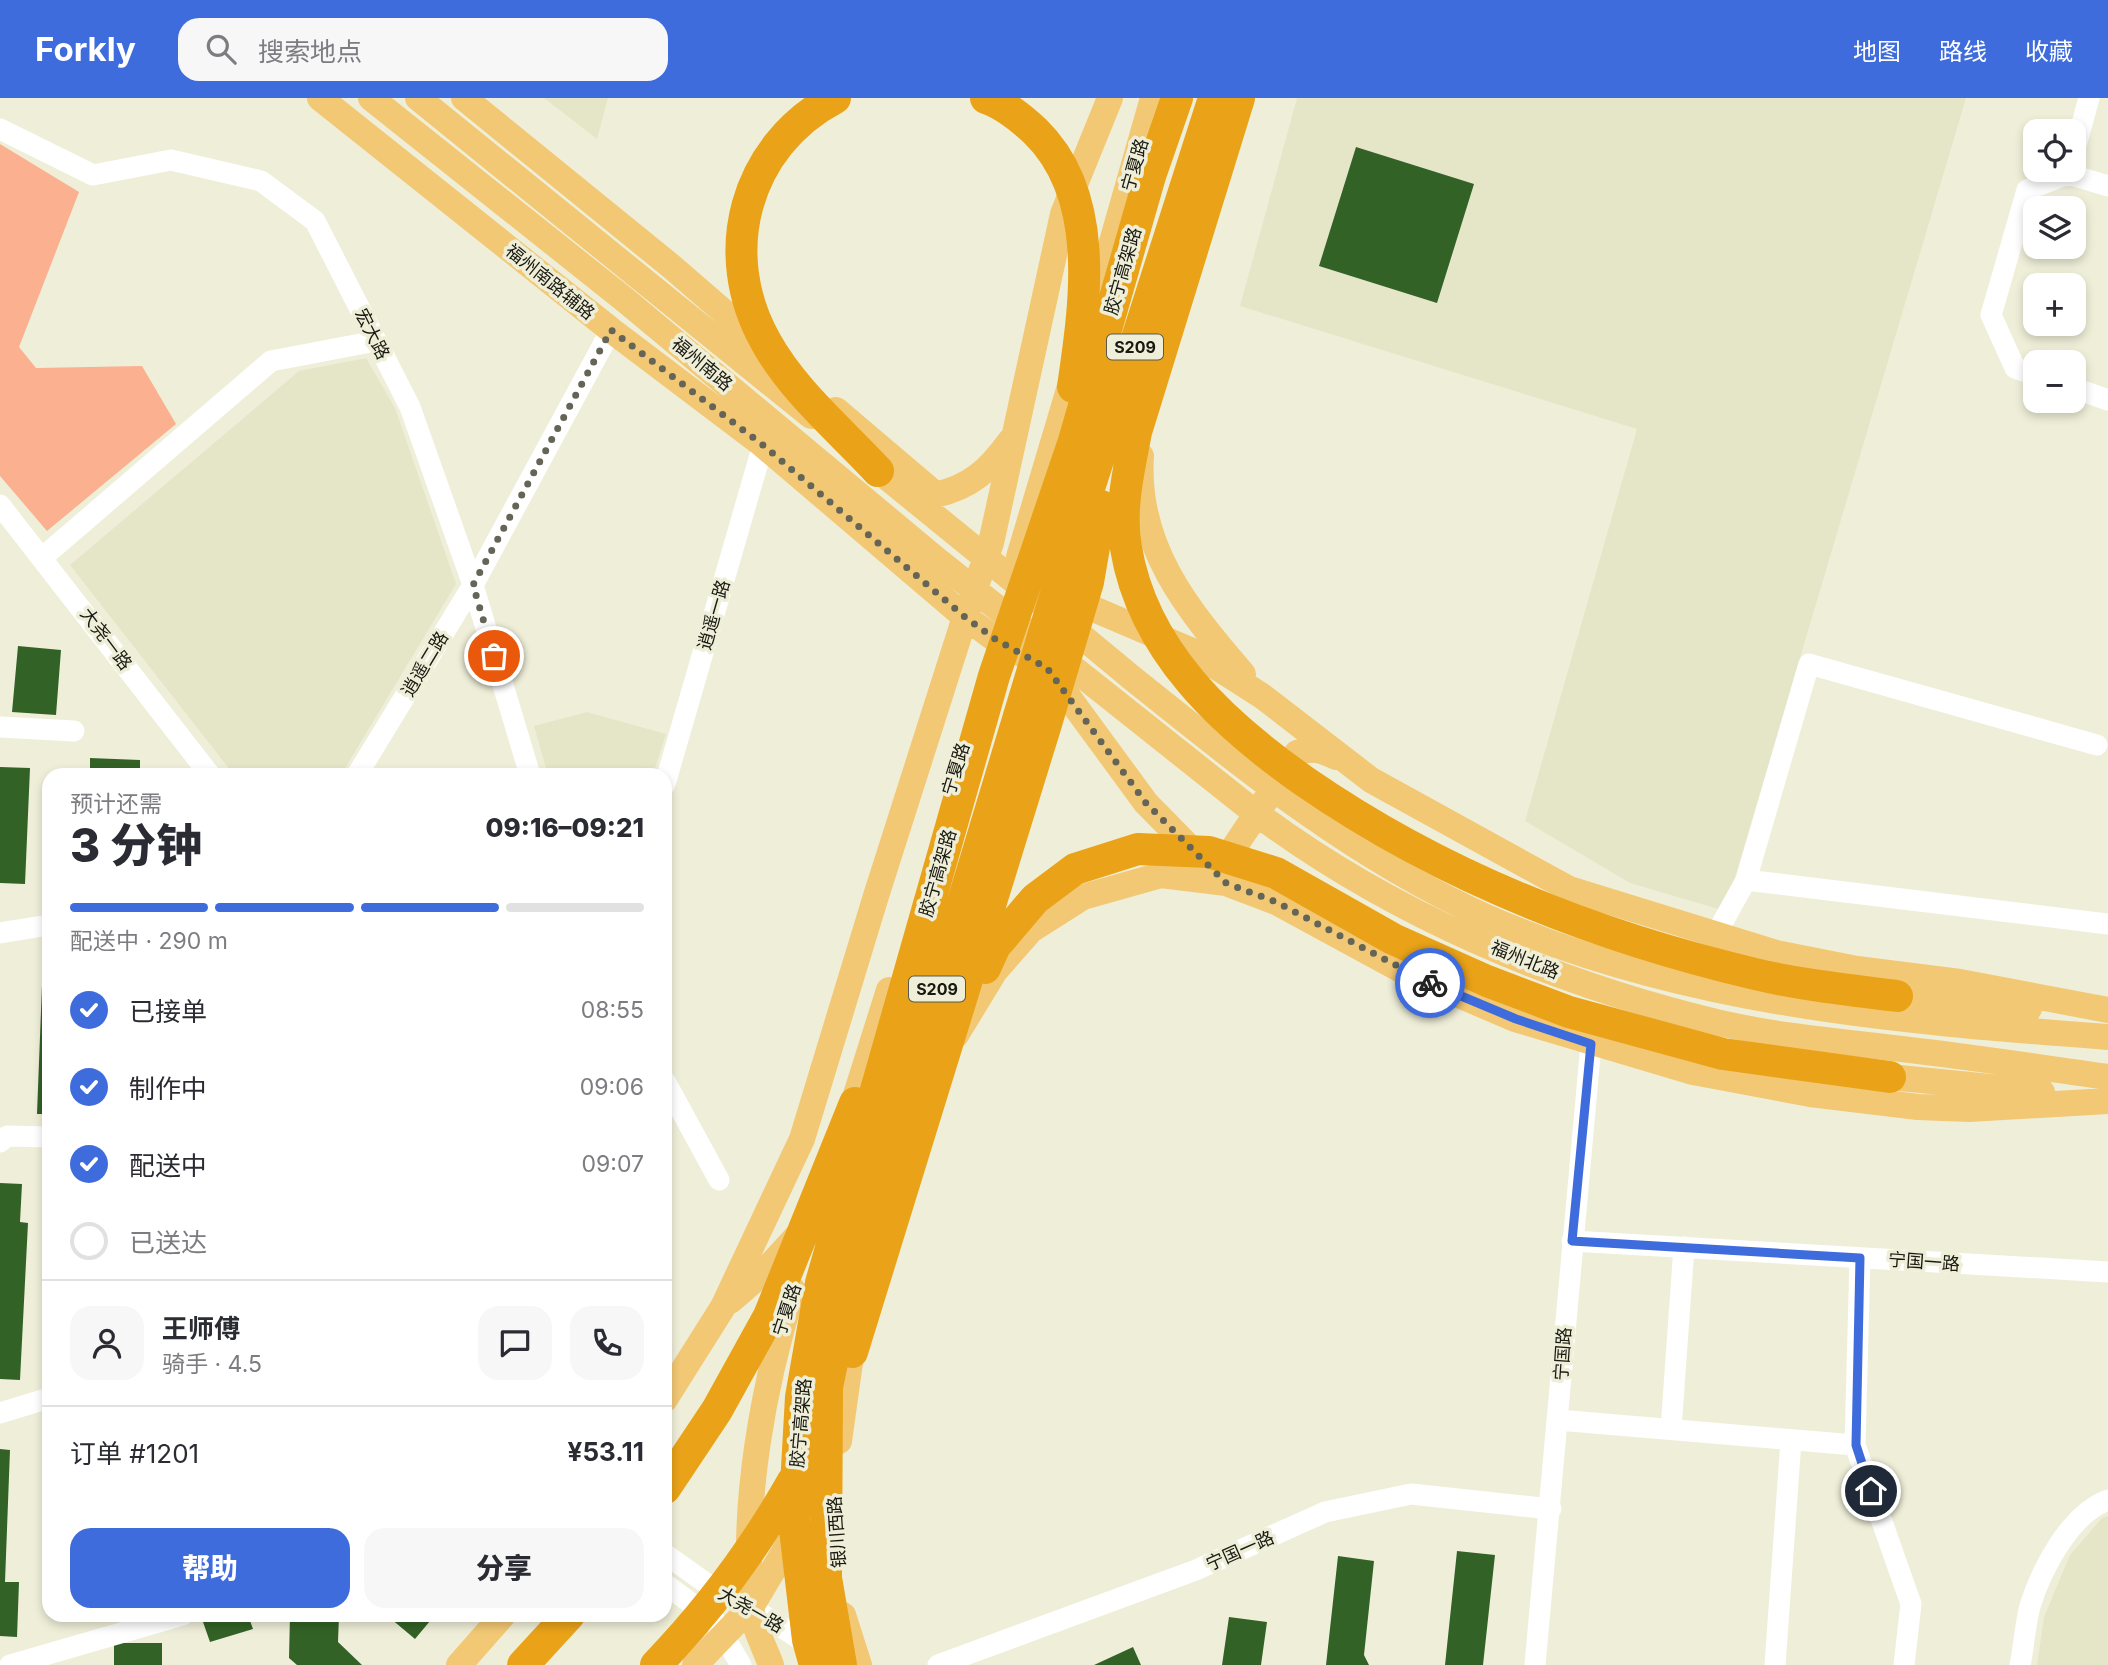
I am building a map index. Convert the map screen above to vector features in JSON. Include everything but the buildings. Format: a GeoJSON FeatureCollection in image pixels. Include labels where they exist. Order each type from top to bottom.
{"type":"FeatureCollection","features":[{"type":"Feature","properties":{"kind":"highway"},"geometry":{"type":"LineString","coordinates":[[835,98],[795,126],[770,156],[752,184],[742,229],[742,268],[748,306],[782,367],[878,471]]}},
{"type":"Feature","properties":{"kind":"highway"},"geometry":{"type":"LineString","coordinates":[[986,98],[1026,123],[1049,146],[1075,197],[1081,231],[1083,314],[1072,394],[1074,441]]}},
{"type":"Feature","properties":{"kind":"highway","name":"胶宁高架路"},"geometry":{"type":"LineString","coordinates":[[814,1665],[808,1640],[794,1521],[801,1396],[821,1283],[994,676],[1074,441],[1150,176],[1177,98]]}},
{"type":"Feature","properties":{"kind":"highway","name":"胶宁高架路"},"geometry":{"type":"LineString","coordinates":[[840,1665],[826,1578],[827,1387],[850,1276],[1067,557],[1214,98]]}},
{"type":"Feature","properties":{"kind":"highway"},"geometry":{"type":"LineString","coordinates":[[1239,98],[1136,432],[1126,488],[1125,547],[1150,624],[1204,699],[1253,745],[1360,819],[1435,862],[1518,900],[1657,947],[1757,975],[1897,996]]}},
{"type":"Feature","properties":{"kind":"highway","name":"胶宁高架路"},"geometry":{"type":"LineString","coordinates":[[935,1070],[1046,724],[1088,582],[1123,384]]}},
{"type":"Feature","properties":{"kind":"highway"},"geometry":{"type":"LineString","coordinates":[[656,1665],[677,1643],[760,1539],[831,1411],[935,1070],[995,946],[1035,899],[1075,869],[1138,849],[1209,852],[1276,873],[1393,939],[1487,981],[1569,1012],[1723,1054],[1890,1077]]}},
{"type":"Feature","properties":{"kind":"highway"},"geometry":{"type":"LineString","coordinates":[[672,1478],[717,1410],[769,1316],[858,1097],[891,1037]]}},
{"type":"Feature","properties":{"kind":"highway"},"geometry":{"type":"LineString","coordinates":[[523,1665],[563,1622]]}},
{"type":"Feature","properties":{"kind":"main road","name":"福州南路辅路"},"geometry":{"type":"LineString","coordinates":[[320,98],[611,330],[763,445],[965,617],[995,639],[1047,668]]}},
{"type":"Feature","properties":{"kind":"main road","name":"福州南路"},"geometry":{"type":"LineString","coordinates":[[371,98],[625,300],[1030,634]]}},
{"type":"Feature","properties":{"kind":"main road","name":"福州南路"},"geometry":{"type":"LineString","coordinates":[[418,98],[1042,604]]}},
{"type":"Feature","properties":{"kind":"main road"},"geometry":{"type":"LineString","coordinates":[[464,98],[672,267],[935,495],[1018,563],[1069,601],[1190,650],[1262,696],[1371,780],[1569,889],[1715,936],[1776,953],[1857,969],[1960,982],[2108,1012]]}},
{"type":"Feature","properties":{"kind":"main road"},"geometry":{"type":"LineString","coordinates":[[672,1388],[723,1307],[802,1139],[965,617],[992,543],[1063,214],[1110,98]]}},
{"type":"Feature","properties":{"kind":"main road","name":"宁夏路"},"geometry":{"type":"LineString","coordinates":[[751,1607],[751,1501],[773,1353],[904,945],[1153,98]]}},
{"type":"Feature","properties":{"kind":"main road"},"geometry":{"type":"LineString","coordinates":[[844,1396],[859,1306],[935,1070],[1047,668],[1222,98]]}},
{"type":"Feature","properties":{"kind":"main road"},"geometry":{"type":"LineString","coordinates":[[1147,342],[1139,478],[1147,521],[1168,579],[1200,625],[1262,696]]}},
{"type":"Feature","properties":{"kind":"main road"},"geometry":{"type":"LineString","coordinates":[[935,495],[959,489],[978,478],[990,467],[1015,434]]}},
{"type":"Feature","properties":{"kind":"main road","name":"福州北路"},"geometry":{"type":"LineString","coordinates":[[1042,604],[1298,810],[1384,864],[1485,916],[1583,953],[1710,990],[1799,1007],[1880,1017],[2108,1037]]}},
{"type":"Feature","properties":{"kind":"main road","name":"福州北路"},"geometry":{"type":"LineString","coordinates":[[1030,634],[1285,835],[1370,887],[1469,937],[1577,981],[1654,1006],[1722,1023],[1795,1037],[2108,1077]]}},
{"type":"Feature","properties":{"kind":"main road"},"geometry":{"type":"LineString","coordinates":[[1047,668],[1146,803],[1226,883]]}},
{"type":"Feature","properties":{"kind":"main road"},"geometry":{"type":"LineString","coordinates":[[1226,883],[1222,874],[1233,849],[1297,753],[1308,748],[1321,750],[1352,765]]}},
{"type":"Feature","properties":{"kind":"main road"},"geometry":{"type":"LineString","coordinates":[[929,1143],[935,1070],[965,1025],[995,971],[1031,930],[1083,897],[1161,875],[1226,883],[1276,902],[1405,972],[1516,1019],[1591,1044],[1693,1072],[1810,1094],[1918,1107],[1969,1109],[2108,1100]]}},
{"type":"Feature","properties":{"kind":"main road"},"geometry":{"type":"LineString","coordinates":[[1897,996],[2108,1012]]}},
{"type":"Feature","properties":{"kind":"main road"},"geometry":{"type":"LineString","coordinates":[[695,1665],[751,1607],[810,1507],[965,1025]]}},
{"type":"Feature","properties":{"kind":"main road"},"geometry":{"type":"LineString","coordinates":[[1890,1077],[2108,1100]]}},
{"type":"Feature","properties":{"kind":"main road"},"geometry":{"type":"LineString","coordinates":[[723,1307],[764,1272],[818,1213]]}},
{"type":"Feature","properties":{"kind":"main road","name":"银川西路"},"geometry":{"type":"LineString","coordinates":[[844,1396],[834,1488],[837,1549],[843,1614],[859,1665]]}},
{"type":"Feature","properties":{"kind":"main road"},"geometry":{"type":"LineString","coordinates":[[751,1607],[771,1665]]}},
{"type":"Feature","properties":{"kind":"main road"},"geometry":{"type":"LineString","coordinates":[[459,1665],[497,1622]]}},
{"type":"Feature","properties":{"kind":"street"},"geometry":{"type":"LineString","coordinates":[[2083,119],[2089,98]]}},
{"type":"Feature","properties":{"kind":"street","name":"宏大路"},"geometry":{"type":"LineString","coordinates":[[0,129],[93,174],[171,160],[261,181],[315,221],[410,407],[473,585],[528,768]]}},
{"type":"Feature","properties":{"kind":"street"},"geometry":{"type":"LineString","coordinates":[[2086,174],[2108,186]]}},
{"type":"Feature","properties":{"kind":"street"},"geometry":{"type":"LineString","coordinates":[[2023,371],[2015,368],[1991,315],[2027,190],[2041,182]]}},
{"type":"Feature","properties":{"kind":"street","name":"逍遥二路"},"geometry":{"type":"LineString","coordinates":[[361,768],[473,585],[611,330]]}},
{"type":"Feature","properties":{"kind":"street"},"geometry":{"type":"LineString","coordinates":[[43,557],[271,360],[376,341]]}},
{"type":"Feature","properties":{"kind":"street"},"geometry":{"type":"LineString","coordinates":[[2086,392],[2108,400]]}},
{"type":"Feature","properties":{"kind":"street","name":"逍遥一路"},"geometry":{"type":"LineString","coordinates":[[670,768],[763,445]]}},
{"type":"Feature","properties":{"kind":"street","name":"大尧一路"},"geometry":{"type":"LineString","coordinates":[[0,505],[205,768]]}},
{"type":"Feature","properties":{"kind":"street"},"geometry":{"type":"LineString","coordinates":[[1715,936],[1746,880],[1809,664],[2097,745]]}},
{"type":"Feature","properties":{"kind":"street"},"geometry":{"type":"LineString","coordinates":[[0,727],[75,731]]}},
{"type":"Feature","properties":{"kind":"street"},"geometry":{"type":"LineString","coordinates":[[1746,880],[2108,924]]}},
{"type":"Feature","properties":{"kind":"street"},"geometry":{"type":"LineString","coordinates":[[0,933],[42,926]]}},
{"type":"Feature","properties":{"kind":"street","name":"宁国路"},"geometry":{"type":"LineString","coordinates":[[1535,1665],[1591,1044]]}},
{"type":"Feature","properties":{"kind":"street"},"geometry":{"type":"LineString","coordinates":[[672,1094],[719,1180]]}},
{"type":"Feature","properties":{"kind":"street"},"geometry":{"type":"LineString","coordinates":[[0,1142],[8,1136],[42,1137]]}},
{"type":"Feature","properties":{"kind":"street","name":"宁国一路"},"geometry":{"type":"LineString","coordinates":[[1572,1241],[2108,1272]]}},
{"type":"Feature","properties":{"kind":"street"},"geometry":{"type":"LineString","coordinates":[[1671,1429],[1684,1247]]}},
{"type":"Feature","properties":{"kind":"street"},"geometry":{"type":"LineString","coordinates":[[1860,1258],[1856,1445],[1911,1604],[1904,1665]]}},
{"type":"Feature","properties":{"kind":"street"},"geometry":{"type":"LineString","coordinates":[[0,1413],[42,1400]]}},
{"type":"Feature","properties":{"kind":"street"},"geometry":{"type":"LineString","coordinates":[[1558,1420],[1856,1445]]}},
{"type":"Feature","properties":{"kind":"street"},"geometry":{"type":"LineString","coordinates":[[1775,1665],[1791,1440]]}},
{"type":"Feature","properties":{"kind":"street","name":"宁国一路"},"geometry":{"type":"LineString","coordinates":[[938,1665],[1196,1570],[1325,1512],[1411,1494],[1551,1509]]}},
{"type":"Feature","properties":{"kind":"street"},"geometry":{"type":"LineString","coordinates":[[2020,1665],[2030,1606],[2056,1549],[2093,1505],[2108,1500]]}},
{"type":"Feature","properties":{"kind":"street","name":"大尧一路"},"geometry":{"type":"LineString","coordinates":[[672,1559],[727,1598],[751,1607],[840,1665]]}},
{"type":"Feature","properties":{"kind":"street","name":"大尧一路"},"geometry":{"type":"LineString","coordinates":[[672,1589],[715,1621],[741,1665]]}},
{"type":"Feature","properties":{"kind":"street"},"geometry":{"type":"LineString","coordinates":[[10,1665],[159,1622]]}},
{"type":"Feature","properties":{"kind":"shaded area"},"geometry":{"type":"Polygon","coordinates":[[[544,98],[608,98],[597,139],[544,98]]]}},
{"type":"Feature","properties":{"kind":"shaded area"},"geometry":{"type":"Polygon","coordinates":[[[1297,98],[1966,98],[1725,911],[1630,883],[1525,821],[1637,429],[1240,306],[1297,98]]]}},
{"type":"Feature","properties":{"kind":"shaded area"},"geometry":{"type":"Polygon","coordinates":[[[0,144],[79,192],[19,347],[36,368],[142,366],[176,424],[47,531],[0,476],[0,144]]]}},
{"type":"Feature","properties":{"kind":"shaded area"},"geometry":{"type":"Polygon","coordinates":[[[366,358],[395,408],[456,584],[345,768],[229,768],[70,565],[299,371],[366,358]]]}},
{"type":"Feature","properties":{"kind":"shaded area"},"geometry":{"type":"Polygon","coordinates":[[[587,712],[666,734],[655,768],[546,768],[534,726],[587,712]]]}},
{"type":"Feature","properties":{"kind":"shaded area"},"geometry":{"type":"Polygon","coordinates":[[[2108,1516],[2108,1665],[2037,1665],[2044,1617],[2070,1555],[2102,1518],[2108,1516]]]}},
{"type":"Feature","properties":{"kind":"way so far"},"geometry":{"type":"LineString","coordinates":[[494,656],[473,585],[611,330],[763,445],[965,617],[995,639],[1047,668],[1146,803],[1226,883],[1276,902],[1430,983]]}},
{"type":"Feature","properties":{"kind":"route"},"geometry":{"type":"LineString","coordinates":[[1430,983],[1516,1019],[1591,1044],[1572,1241],[1860,1258],[1856,1445],[1871,1491]]}}]}
